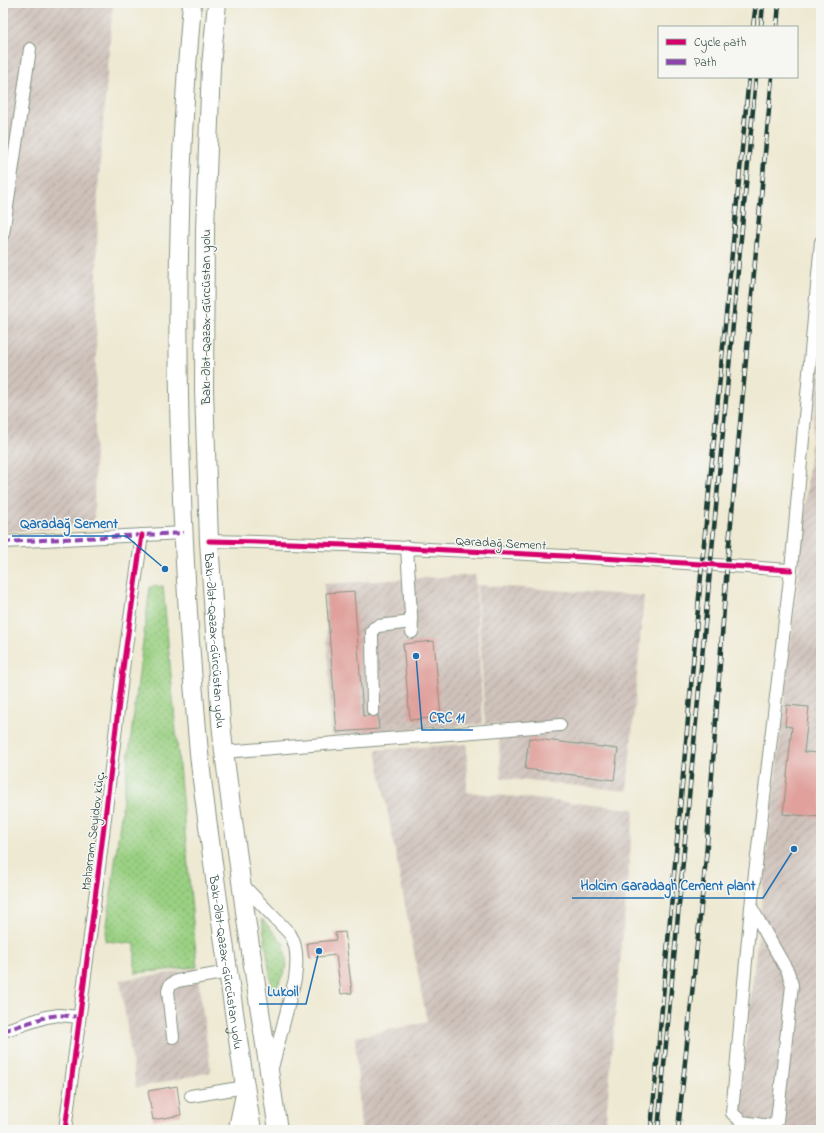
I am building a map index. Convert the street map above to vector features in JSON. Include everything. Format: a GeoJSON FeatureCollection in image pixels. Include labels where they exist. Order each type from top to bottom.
{"type":"FeatureCollection","features":[{"type":"Feature","properties":{"kind":"highway","name":"Bakı-Ələt-Qazax-Gürcüstan yolu"},"geometry":{"type":"LineString","coordinates":[[192,3],[187,62],[179,225],[178,387],[184,533],[199,755],[228,972],[252,1130]]}},
{"type":"Feature","properties":{"kind":"highway","name":"Bakı-Ələt-Qazax-Gürcüstan yolu"},"geometry":{"type":"LineString","coordinates":[[217,3],[211,66],[205,229],[204,390],[209,541],[224,752],[278,1130]]}},
{"type":"Feature","properties":{"kind":"main road"},"geometry":{"type":"LineString","coordinates":[[236,1130],[245,1087]]}},
{"type":"Feature","properties":{"kind":"street"},"geometry":{"type":"LineString","coordinates":[[3,234],[30,49]]}},
{"type":"Feature","properties":{"kind":"street"},"geometry":{"type":"LineString","coordinates":[[751,907],[788,972],[792,985],[777,1121],[771,1126],[742,1122],[732,1113],[751,907],[791,570],[817,324],[821,242]]}},
{"type":"Feature","properties":{"kind":"street"},"geometry":{"type":"LineString","coordinates":[[3,542],[184,533]]}},
{"type":"Feature","properties":{"kind":"street","name":"Məhərrəm Seyidov küç."},"geometry":{"type":"LineString","coordinates":[[65,1130],[124,661],[142,534]]}},
{"type":"Feature","properties":{"kind":"street","name":"Qaradağ Sement"},"geometry":{"type":"LineString","coordinates":[[209,541],[262,541],[407,547],[791,570]]}},
{"type":"Feature","properties":{"kind":"street"},"geometry":{"type":"LineString","coordinates":[[373,710],[372,632],[374,628],[378,626],[412,627],[407,547]]}},
{"type":"Feature","properties":{"kind":"street"},"geometry":{"type":"LineString","coordinates":[[224,752],[560,725]]}},
{"type":"Feature","properties":{"kind":"street"},"geometry":{"type":"LineString","coordinates":[[242,884],[294,940],[296,969],[295,979],[270,1075]]}},
{"type":"Feature","properties":{"kind":"street"},"geometry":{"type":"LineString","coordinates":[[173,1036],[168,991],[170,985],[177,981],[228,972]]}},
{"type":"Feature","properties":{"kind":"street"},"geometry":{"type":"LineString","coordinates":[[3,1031],[46,1017],[59,1015],[79,1017]]}},
{"type":"Feature","properties":{"kind":"street"},"geometry":{"type":"LineString","coordinates":[[191,1096],[245,1087]]}},
{"type":"Feature","properties":{"kind":"shaded area"},"geometry":{"type":"Polygon","coordinates":[[[3,3],[113,3],[98,189],[94,525],[3,532],[3,3]]]}},
{"type":"Feature","properties":{"kind":"shaded area"},"geometry":{"type":"Polygon","coordinates":[[[821,343],[821,1130],[736,1130],[799,568],[821,343]]]}},
{"type":"Feature","properties":{"kind":"shaded area"},"geometry":{"type":"Polygon","coordinates":[[[475,575],[483,724],[332,736],[324,584],[475,575]]]}},
{"type":"Feature","properties":{"kind":"shaded area"},"geometry":{"type":"Polygon","coordinates":[[[477,585],[644,596],[627,791],[501,778],[498,724],[485,724],[477,585]]]}},
{"type":"Feature","properties":{"kind":"shaded area"},"geometry":{"type":"Polygon","coordinates":[[[467,744],[467,792],[634,809],[605,1130],[361,1130],[355,1037],[427,1022],[376,750],[467,744]]]}},
{"type":"Feature","properties":{"kind":"shaded area"},"geometry":{"type":"Polygon","coordinates":[[[197,969],[211,1072],[136,1088],[120,980],[197,969]]]}},
{"type":"Feature","properties":{"kind":"green space"},"geometry":{"type":"Polygon","coordinates":[[[163,586],[197,967],[135,973],[135,944],[105,941],[150,587],[163,586]]]}},
{"type":"Feature","properties":{"kind":"green space"},"geometry":{"type":"Polygon","coordinates":[[[262,919],[284,944],[287,966],[273,995],[262,919]]]}},
{"type":"Feature","properties":{"kind":"building"},"geometry":{"type":"Polygon","coordinates":[[[354,591],[363,716],[378,715],[379,729],[337,732],[326,593],[354,591]]]}},
{"type":"Feature","properties":{"kind":"building"},"geometry":{"type":"Polygon","coordinates":[[[434,641],[441,717],[410,720],[403,644],[434,641]]]}},
{"type":"Feature","properties":{"kind":"building"},"geometry":{"type":"Polygon","coordinates":[[[787,705],[809,707],[804,752],[821,753],[821,817],[783,814],[792,727],[785,726],[787,705]]]}},
{"type":"Feature","properties":{"kind":"building"},"geometry":{"type":"Polygon","coordinates":[[[529,738],[618,749],[614,780],[525,769],[529,738]]]}},
{"type":"Feature","properties":{"kind":"building"},"geometry":{"type":"Polygon","coordinates":[[[820,847],[821,870],[818,870],[820,847]]]}},
{"type":"Feature","properties":{"kind":"building"},"geometry":{"type":"Polygon","coordinates":[[[345,932],[352,993],[341,994],[336,955],[309,958],[307,943],[336,940],[335,933],[345,932]]]}},
{"type":"Feature","properties":{"kind":"building"},"geometry":{"type":"Polygon","coordinates":[[[177,1086],[181,1115],[153,1120],[148,1091],[177,1086]]]}},
{"type":"Feature","properties":{"kind":"railway"},"geometry":{"type":"LineString","coordinates":[[753,26],[756,3]]}},
{"type":"Feature","properties":{"kind":"railway"},"geometry":{"type":"LineString","coordinates":[[761,26],[763,3]]}},
{"type":"Feature","properties":{"kind":"railway"},"geometry":{"type":"LineString","coordinates":[[777,26],[779,3]]}},
{"type":"Feature","properties":{"kind":"railway"},"geometry":{"type":"LineString","coordinates":[[651,1130],[702,564],[749,78]]}},
{"type":"Feature","properties":{"kind":"railway"},"geometry":{"type":"LineString","coordinates":[[658,1130],[756,78]]}},
{"type":"Feature","properties":{"kind":"railway"},"geometry":{"type":"LineString","coordinates":[[678,1130],[706,858],[727,566],[772,78]]}},
{"type":"Feature","properties":{"kind":"marked path"},"geometry":{"type":"LineString","coordinates":[[3,542],[184,533]]}},
{"type":"Feature","properties":{"kind":"marked path"},"geometry":{"type":"LineString","coordinates":[[3,1031],[46,1017],[59,1015],[79,1017]]}},
{"type":"Feature","properties":{"kind":"cycle path"},"geometry":{"type":"LineString","coordinates":[[65,1130],[124,661],[142,535]]}},
{"type":"Feature","properties":{"kind":"cycle path"},"geometry":{"type":"LineString","coordinates":[[209,541],[417,548],[791,570]]}},
{"type":"Feature","properties":{"kind":"place","name":"Qaradağ Sement"},"geometry":{"type":"Point","coordinates":[165,569]}},
{"type":"Feature","properties":{"kind":"place","name":"CRC 11"},"geometry":{"type":"Point","coordinates":[416,656]}},
{"type":"Feature","properties":{"kind":"place","name":"Holcim Garadagh Cement plant"},"geometry":{"type":"Point","coordinates":[794,849]}},
{"type":"Feature","properties":{"kind":"place","name":"Lukoil"},"geometry":{"type":"Point","coordinates":[319,951]}}]}
